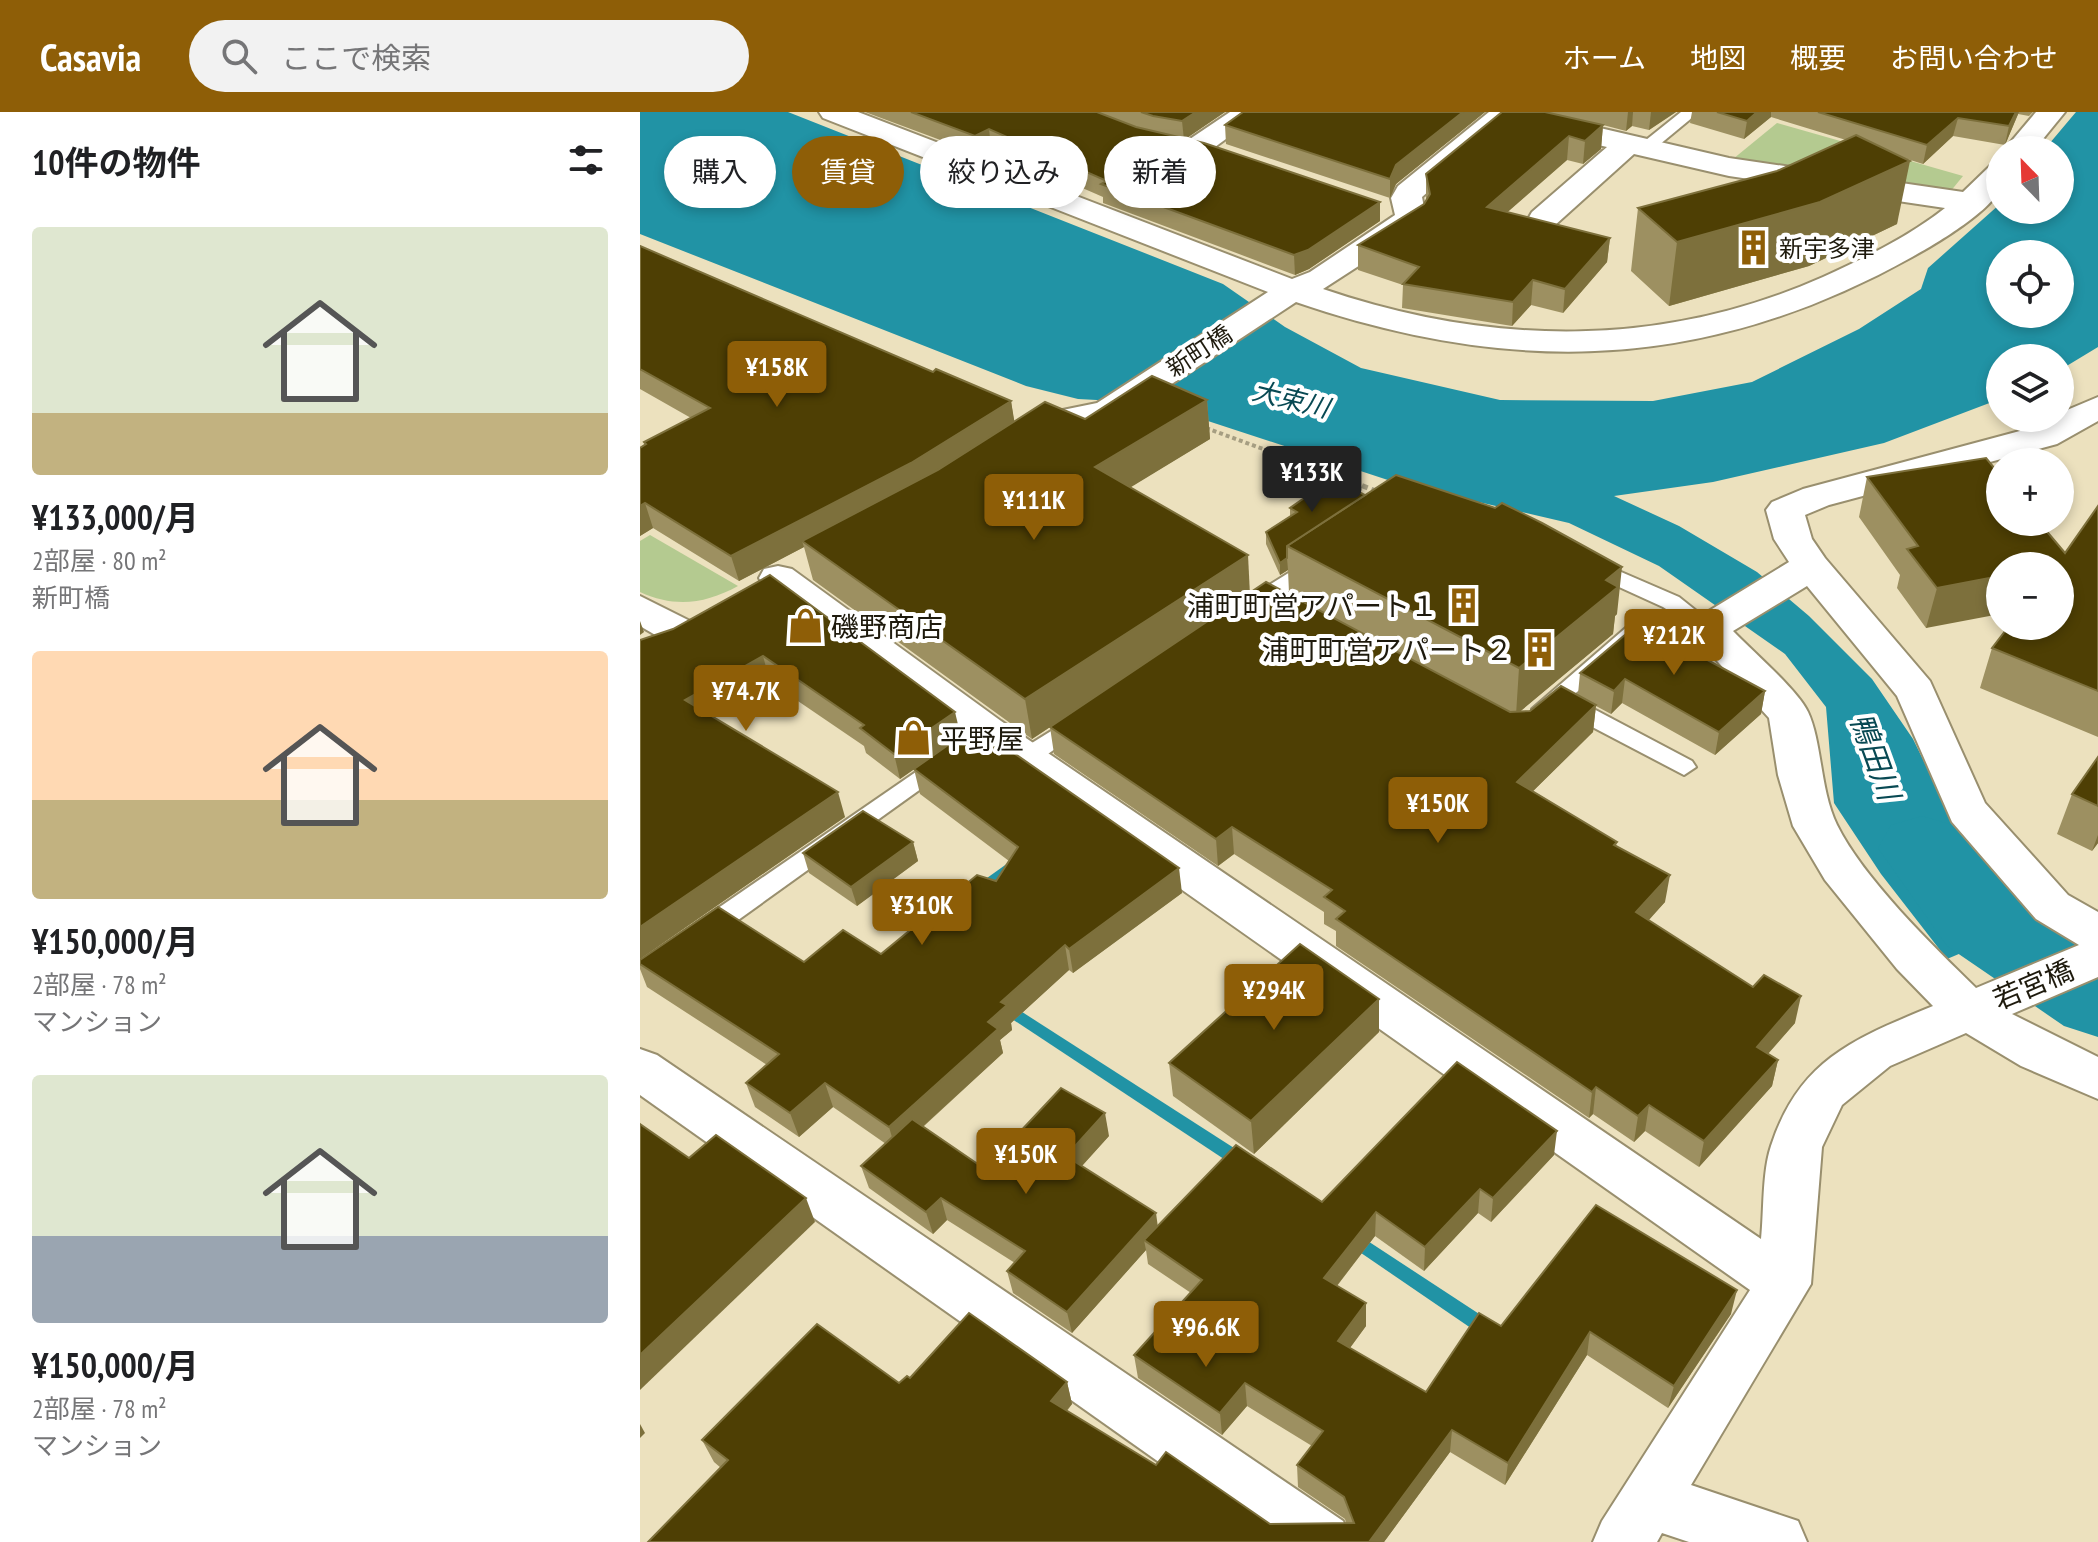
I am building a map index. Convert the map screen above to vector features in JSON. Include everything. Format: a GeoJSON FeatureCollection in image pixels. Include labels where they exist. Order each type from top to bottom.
{"type":"FeatureCollection","features":[{"type":"Feature","properties":{"kind":"street"},"geometry":{"type":"LineString","coordinates":[[833,112],[1291,291],[1434,329],[1572,344],[1642,338],[1736,319],[1807,298],[1922,240],[1974,203],[1986,189]]}},
{"type":"Feature","properties":{"kind":"street"},"geometry":{"type":"LineString","coordinates":[[1237,160],[1183,148],[1249,112]]}},
{"type":"Feature","properties":{"kind":"street"},"geometry":{"type":"LineString","coordinates":[[2031,136],[2051,112]]}},
{"type":"Feature","properties":{"kind":"street"},"geometry":{"type":"LineString","coordinates":[[1411,218],[1406,198],[1409,192],[1505,113],[1729,167],[1974,203]]}},
{"type":"Feature","properties":{"kind":"street"},"geometry":{"type":"LineString","coordinates":[[1543,219],[1637,146]]}},
{"type":"Feature","properties":{"kind":"street"},"geometry":{"type":"LineString","coordinates":[[1371,205],[1411,218]]}},
{"type":"Feature","properties":{"kind":"street","name":"新町橋"},"geometry":{"type":"LineString","coordinates":[[997,456],[1036,416],[1108,411],[1291,291],[1321,279],[1411,218]]}},
{"type":"Feature","properties":{"kind":"street"},"geometry":{"type":"LineString","coordinates":[[2098,407],[2044,436],[1816,497],[1785,510],[1793,539],[1811,566],[1915,691],[1967,811],[2052,907],[2098,934]]}},
{"type":"Feature","properties":{"kind":"street"},"geometry":{"type":"LineString","coordinates":[[1811,566],[1708,629],[1789,714],[1799,775],[1815,826],[1841,868],[1914,956],[1969,1012],[2038,1052],[2098,1079]]}},
{"type":"Feature","properties":{"kind":"street"},"geometry":{"type":"LineString","coordinates":[[778,579],[986,731],[1784,1284],[1637,1522],[1777,1542]]}},
{"type":"Feature","properties":{"kind":"street"},"geometry":{"type":"LineString","coordinates":[[640,609],[694,625],[640,654]]}},
{"type":"Feature","properties":{"kind":"street","name":"若宮橋"},"geometry":{"type":"LineString","coordinates":[[1784,1284],[1796,1147],[1824,1091],[1873,1052],[2098,957]]}},
{"type":"Feature","properties":{"kind":"street"},"geometry":{"type":"LineString","coordinates":[[640,1069],[1322,1542]]}},
{"type":"Feature","properties":{"kind":"lane"},"geometry":{"type":"LineString","coordinates":[[1637,146],[1691,112]]}},
{"type":"Feature","properties":{"kind":"lane"},"geometry":{"type":"LineString","coordinates":[[1229,621],[1329,553]]}},
{"type":"Feature","properties":{"kind":"lane"},"geometry":{"type":"LineString","coordinates":[[1571,559],[1613,573],[1671,602],[1708,629]]}},
{"type":"Feature","properties":{"kind":"lane"},"geometry":{"type":"LineString","coordinates":[[1266,596],[1294,611]]}},
{"type":"Feature","properties":{"kind":"lane"},"geometry":{"type":"LineString","coordinates":[[1527,722],[1644,624]]}},
{"type":"Feature","properties":{"kind":"lane"},"geometry":{"type":"LineString","coordinates":[[1556,698],[1684,767]]}},
{"type":"Feature","properties":{"kind":"lane"},"geometry":{"type":"LineString","coordinates":[[1027,757],[1090,715]]}},
{"type":"Feature","properties":{"kind":"lane"},"geometry":{"type":"LineString","coordinates":[[678,949],[986,731]]}},
{"type":"Feature","properties":{"kind":"path"},"geometry":{"type":"LineString","coordinates":[[1200,426],[1390,497]]}},
{"type":"Feature","properties":{"kind":"green space"},"geometry":{"type":"Polygon","coordinates":[[[1777,123],[1963,176],[1950,192],[1733,159],[1777,123]]]}},
{"type":"Feature","properties":{"kind":"green space"},"geometry":{"type":"Polygon","coordinates":[[[650,535],[738,586],[714,597],[690,602],[665,600],[640,592],[640,541],[650,535]]]}},
{"type":"Feature","properties":{"kind":"water","name":"大束川"},"geometry":{"type":"Polygon","coordinates":[[[640,112],[788,112],[849,136],[792,136],[792,208],[904,208],[904,158],[920,164],[920,208],[1031,208],[1223,284],[1285,327],[1361,368],[1500,400],[1653,401],[1752,382],[1859,329],[1921,289],[1928,268],[1986,216],[1986,224],[2074,224],[2074,136],[2056,136],[2076,112],[2098,112],[2098,347],[2074,362],[2074,344],[1986,344],[1986,404],[1884,443],[1713,482],[1614,496],[1679,526],[1757,572],[1809,616],[1872,679],[1913,739],[1940,794],[2049,916],[1947,959],[1881,874],[1834,803],[1826,707],[1785,654],[1659,566],[1569,523],[1397,483],[1153,403],[1078,399],[1026,386],[640,234],[640,112]]]}},
{"type":"Feature","properties":{"kind":"building"},"geometry":{"type":"Polygon","coordinates":[[[911,112],[1097,112],[1136,127],[1174,136],[1104,136],[1104,180],[1088,173],[1088,136],[1005,136],[989,129],[975,136],[911,112]]]}},
{"type":"Feature","properties":{"kind":"building"},"geometry":{"type":"Polygon","coordinates":[[[1141,112],[1196,112],[1182,121],[1141,112]]]}},
{"type":"Feature","properties":{"kind":"building"},"geometry":{"type":"Polygon","coordinates":[[[1243,112],[1463,112],[1396,165],[1390,179],[1225,125],[1243,112]]]}},
{"type":"Feature","properties":{"kind":"building"},"geometry":{"type":"Polygon","coordinates":[[[1502,112],[1545,112],[1603,125],[1585,141],[1569,136],[1487,207],[1610,238],[1565,289],[1533,280],[1513,302],[1403,284],[1419,267],[1358,245],[1424,204],[1430,194],[1426,174],[1502,112]]]}},
{"type":"Feature","properties":{"kind":"building"},"geometry":{"type":"Polygon","coordinates":[[[1717,112],[1757,112],[1747,121],[1717,112]]]}},
{"type":"Feature","properties":{"kind":"building"},"geometry":{"type":"Polygon","coordinates":[[[1818,112],[2016,112],[2009,126],[1958,118],[1927,145],[1818,112]]]}},
{"type":"Feature","properties":{"kind":"building"},"geometry":{"type":"Polygon","coordinates":[[[1856,135],[1910,161],[1820,202],[1677,242],[1638,208],[1777,171],[1856,135]]]}},
{"type":"Feature","properties":{"kind":"building"},"geometry":{"type":"Polygon","coordinates":[[[1216,147],[1380,202],[1308,250],[1294,255],[1166,208],[1216,208],[1216,147]]]}},
{"type":"Feature","properties":{"kind":"building"},"geometry":{"type":"Polygon","coordinates":[[[640,246],[933,372],[936,369],[1011,401],[911,463],[731,556],[645,503],[640,506],[640,448],[646,444],[644,442],[710,408],[640,369],[640,246]]]}},
{"type":"Feature","properties":{"kind":"building"},"geometry":{"type":"Polygon","coordinates":[[[1152,376],[1207,400],[1095,467],[1248,555],[1025,699],[802,541],[938,470],[1045,402],[1085,419],[1152,376]]]}},
{"type":"Feature","properties":{"kind":"building"},"geometry":{"type":"Polygon","coordinates":[[[1986,458],[1986,536],[2051,536],[2064,552],[1986,552],[1986,579],[1937,588],[1907,549],[1918,546],[1867,477],[1986,458]]]}},
{"type":"Feature","properties":{"kind":"building"},"geometry":{"type":"Polygon","coordinates":[[[1396,475],[1495,508],[1502,503],[1542,523],[1622,567],[1606,580],[1618,587],[1519,668],[1287,546],[1396,475]]]}},
{"type":"Feature","properties":{"kind":"building"},"geometry":{"type":"Polygon","coordinates":[[[1333,478],[1365,495],[1287,546],[1287,558],[1280,563],[1266,532],[1297,512],[1290,508],[1333,478]]]}},
{"type":"Feature","properties":{"kind":"building"},"geometry":{"type":"Polygon","coordinates":[[[2098,506],[2098,691],[1992,648],[1998,640],[2074,640],[2074,552],[2066,552],[2098,506]]]}},
{"type":"Feature","properties":{"kind":"building"},"geometry":{"type":"Polygon","coordinates":[[[770,575],[955,712],[894,754],[860,728],[864,725],[763,656],[685,700],[838,792],[640,927],[640,640],[673,629],[770,575]]]}},
{"type":"Feature","properties":{"kind":"building"},"geometry":{"type":"Polygon","coordinates":[[[1266,582],[1510,712],[1530,711],[1561,686],[1596,705],[1517,782],[1617,842],[1614,845],[1670,875],[1636,912],[1753,987],[1764,975],[1801,996],[1757,1047],[1778,1060],[1704,1141],[1649,1105],[1638,1116],[1596,1087],[1592,1092],[1336,919],[1345,911],[1324,897],[1332,890],[1232,827],[1216,839],[1050,727],[1266,582]]]}},
{"type":"Feature","properties":{"kind":"building"},"geometry":{"type":"Polygon","coordinates":[[[1639,623],[1765,691],[1719,732],[1625,679],[1614,691],[1580,673],[1639,623]]]}},
{"type":"Feature","properties":{"kind":"building"},"geometry":{"type":"Polygon","coordinates":[[[975,726],[1179,868],[1069,949],[1065,945],[1001,1002],[1007,1005],[988,1022],[998,1029],[889,1127],[825,1083],[790,1113],[746,1083],[779,1054],[640,964],[640,960],[718,907],[804,962],[843,930],[881,954],[977,875],[996,881],[1018,847],[914,769],[975,726]]]}},
{"type":"Feature","properties":{"kind":"building"},"geometry":{"type":"Polygon","coordinates":[[[2098,757],[2098,806],[2072,794],[2098,757]]]}},
{"type":"Feature","properties":{"kind":"building"},"geometry":{"type":"Polygon","coordinates":[[[863,811],[913,842],[851,887],[803,853],[863,811]]]}},
{"type":"Feature","properties":{"kind":"building"},"geometry":{"type":"Polygon","coordinates":[[[1300,944],[1379,999],[1251,1121],[1169,1063],[1300,944]]]}},
{"type":"Feature","properties":{"kind":"building"},"geometry":{"type":"Polygon","coordinates":[[[1457,1062],[1557,1131],[1493,1198],[1480,1189],[1425,1247],[1376,1212],[1324,1278],[1366,1303],[1338,1341],[1426,1392],[1479,1313],[1501,1326],[1596,1205],[1737,1290],[1674,1386],[1590,1332],[1508,1463],[1452,1430],[1369,1542],[648,1542],[728,1460],[702,1440],[817,1324],[899,1383],[907,1376],[910,1378],[969,1313],[1067,1382],[1051,1401],[1156,1465],[1166,1452],[1270,1524],[1354,1523],[1344,1497],[1297,1465],[1323,1431],[1245,1383],[1220,1413],[1134,1355],[1202,1280],[1144,1240],[1236,1145],[1322,1202],[1457,1062]]]}},
{"type":"Feature","properties":{"kind":"building"},"geometry":{"type":"Polygon","coordinates":[[[1061,1088],[1105,1113],[1066,1156],[1156,1213],[1067,1312],[1007,1271],[1025,1251],[941,1198],[926,1212],[861,1166],[912,1119],[985,1169],[1061,1088]]]}},
{"type":"Feature","properties":{"kind":"building"},"geometry":{"type":"Polygon","coordinates":[[[640,1124],[689,1158],[716,1135],[806,1198],[640,1355],[640,1124]]]}},
{"type":"Feature","properties":{"kind":"waterway","name":"鴨田川"},"geometry":{"type":"LineString","coordinates":[[1922,848],[1980,921],[2098,1000]]}},
{"type":"Feature","properties":{"kind":"waterway"},"geometry":{"type":"LineString","coordinates":[[978,892],[1015,863]]}},
{"type":"Feature","properties":{"kind":"waterway"},"geometry":{"type":"LineString","coordinates":[[1005,1007],[1242,1162]]}},
{"type":"Feature","properties":{"kind":"waterway"},"geometry":{"type":"LineString","coordinates":[[1351,1237],[1490,1331]]}},
{"type":"Feature","properties":{"kind":"place","name":"新宇多津"},"geometry":{"type":"Point","coordinates":[1753,248]}},
{"type":"Feature","properties":{"kind":"place","name":"浦町町営アパート１"},"geometry":{"type":"Point","coordinates":[1464,605]}},
{"type":"Feature","properties":{"kind":"place","name":"磯野商店"},"geometry":{"type":"Point","coordinates":[805,626]}},
{"type":"Feature","properties":{"kind":"place","name":"浦町町営アパート２"},"geometry":{"type":"Point","coordinates":[1539,649]}},
{"type":"Feature","properties":{"kind":"place","name":"平野屋"},"geometry":{"type":"Point","coordinates":[914,738]}}]}
